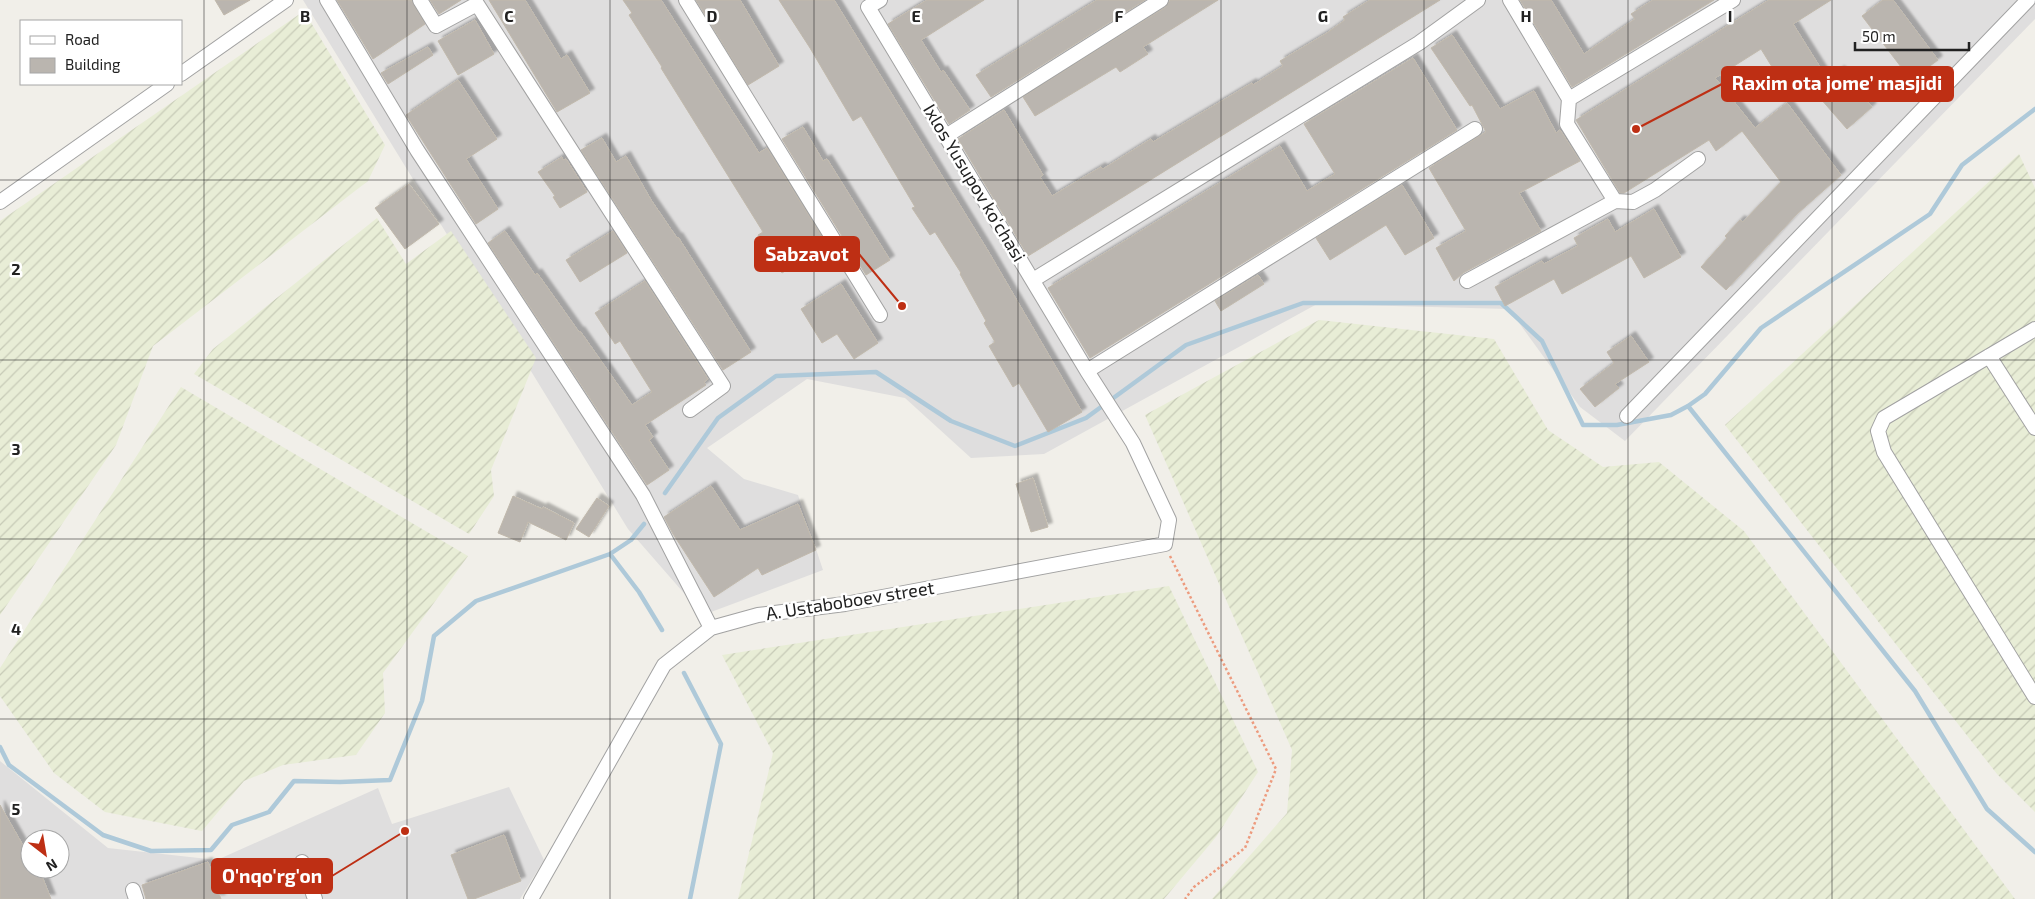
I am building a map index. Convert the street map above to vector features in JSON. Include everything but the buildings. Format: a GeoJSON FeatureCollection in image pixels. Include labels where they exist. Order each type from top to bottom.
{"type":"FeatureCollection","features":[{"type":"Feature","properties":{"kind":"street"},"geometry":{"type":"LineString","coordinates":[[182,73],[286,0]]}},
{"type":"Feature","properties":{"kind":"street"},"geometry":{"type":"LineString","coordinates":[[327,0],[417,150],[644,495],[711,628]]}},
{"type":"Feature","properties":{"kind":"street"},"geometry":{"type":"LineString","coordinates":[[420,0],[436,26],[478,4],[723,386],[690,410]]}},
{"type":"Feature","properties":{"kind":"street"},"geometry":{"type":"LineString","coordinates":[[686,0],[880,315]]}},
{"type":"Feature","properties":{"kind":"street"},"geometry":{"type":"LineString","coordinates":[[946,136],[1161,0]]}},
{"type":"Feature","properties":{"kind":"street"},"geometry":{"type":"LineString","coordinates":[[1033,280],[1419,43],[1478,0]]}},
{"type":"Feature","properties":{"kind":"street"},"geometry":{"type":"LineString","coordinates":[[1510,0],[1569,99],[1566,124],[1615,202]]}},
{"type":"Feature","properties":{"kind":"street"},"geometry":{"type":"LineString","coordinates":[[1569,99],[1733,0]]}},
{"type":"Feature","properties":{"kind":"street"},"geometry":{"type":"LineString","coordinates":[[1627,416],[2028,0]]}},
{"type":"Feature","properties":{"kind":"street","name":"Ixlos Yusupov ko'chasi"},"geometry":{"type":"LineString","coordinates":[[871,2],[946,136],[1087,371],[1101,390],[1133,443],[1169,520],[1165,544]]}},
{"type":"Feature","properties":{"kind":"street"},"geometry":{"type":"LineString","coordinates":[[0,202],[166,85]]}},
{"type":"Feature","properties":{"kind":"street"},"geometry":{"type":"LineString","coordinates":[[1087,371],[1475,129]]}},
{"type":"Feature","properties":{"kind":"street"},"geometry":{"type":"LineString","coordinates":[[1467,281],[1615,202],[1633,202],[1656,190],[1698,160]]}},
{"type":"Feature","properties":{"kind":"street"},"geometry":{"type":"LineString","coordinates":[[2035,329],[1884,418],[1878,431],[1884,452],[2035,697]]}},
{"type":"Feature","properties":{"kind":"street"},"geometry":{"type":"LineString","coordinates":[[1989,356],[2035,428]]}},
{"type":"Feature","properties":{"kind":"street","name":"A. Ustaboboev street"},"geometry":{"type":"LineString","coordinates":[[532,899],[664,665],[711,628],[758,615],[845,604],[1165,544]]}},
{"type":"Feature","properties":{"kind":"street"},"geometry":{"type":"LineString","coordinates":[[302,862],[315,899]]}},
{"type":"Feature","properties":{"kind":"path"},"geometry":{"type":"LineString","coordinates":[[1165,544],[1276,769],[1244,848],[1194,887],[1185,899]]}},
{"type":"Feature","properties":{"kind":"shaded area"},"geometry":{"type":"Polygon","coordinates":[[[303,0],[2035,0],[2035,19],[1625,441],[1580,407],[1509,309],[1317,304],[1044,454],[971,458],[905,398],[807,379],[707,448],[744,479],[798,495],[823,570],[703,615],[628,529],[303,0]]]}},
{"type":"Feature","properties":{"kind":"shaded area"},"geometry":{"type":"Polygon","coordinates":[[[0,761],[108,848],[217,860],[378,788],[392,824],[509,787],[544,860],[520,899],[0,899],[0,761]]]}},
{"type":"Feature","properties":{"kind":"green space"},"geometry":{"type":"Polygon","coordinates":[[[304,11],[385,145],[368,181],[153,346],[116,445],[0,615],[0,221],[304,11]]]}},
{"type":"Feature","properties":{"kind":"green space"},"geometry":{"type":"Polygon","coordinates":[[[2019,154],[2035,188],[2035,812],[1997,774],[1725,425],[2019,154]]]}},
{"type":"Feature","properties":{"kind":"green space"},"geometry":{"type":"Polygon","coordinates":[[[377,218],[406,264],[451,231],[536,358],[491,470],[494,496],[469,534],[194,374],[213,349],[377,218]]]}},
{"type":"Feature","properties":{"kind":"green space"},"geometry":{"type":"Polygon","coordinates":[[[1319,320],[1494,339],[1548,430],[1603,467],[1659,462],[1744,531],[2015,899],[1212,899],[1287,813],[1292,750],[1145,415],[1319,320]]]}},
{"type":"Feature","properties":{"kind":"green space"},"geometry":{"type":"Polygon","coordinates":[[[181,387],[468,556],[383,673],[385,713],[356,755],[283,765],[244,781],[202,831],[105,812],[54,773],[0,696],[0,668],[181,387]]]}},
{"type":"Feature","properties":{"kind":"green space"},"geometry":{"type":"Polygon","coordinates":[[[1169,586],[1258,772],[1216,837],[1164,899],[738,899],[773,753],[722,655],[1169,586]]]}},
{"type":"Feature","properties":{"kind":"waterway"},"geometry":{"type":"LineString","coordinates":[[665,493],[718,418],[776,376],[876,372],[951,421],[1015,446],[1086,418],[1186,345],[1303,303],[1501,303],[1542,341],[1583,425],[1617,425],[1671,415],[1705,394],[1761,328],[1930,214],[1962,165],[2035,109]]}},
{"type":"Feature","properties":{"kind":"waterway"},"geometry":{"type":"LineString","coordinates":[[1688,406],[1915,691],[1987,809],[2035,852]]}},
{"type":"Feature","properties":{"kind":"waterway"},"geometry":{"type":"LineString","coordinates":[[0,747],[9,765],[103,835],[151,851],[211,850],[232,825],[269,812],[294,781],[390,780],[422,701],[434,636],[476,601],[610,554],[631,540],[644,524]]}},
{"type":"Feature","properties":{"kind":"waterway"},"geometry":{"type":"LineString","coordinates":[[610,554],[639,592],[662,630]]}},
{"type":"Feature","properties":{"kind":"waterway"},"geometry":{"type":"LineString","coordinates":[[684,673],[721,744],[690,899]]}},
{"type":"Feature","properties":{"kind":"place","name":"Raxim ota jome’ masjidi"},"geometry":{"type":"Point","coordinates":[1636,129]}},
{"type":"Feature","properties":{"kind":"place","name":"Sabzavot"},"geometry":{"type":"Point","coordinates":[902,306]}},
{"type":"Feature","properties":{"kind":"place","name":"O'nqo'rg'on"},"geometry":{"type":"Point","coordinates":[405,831]}}]}
